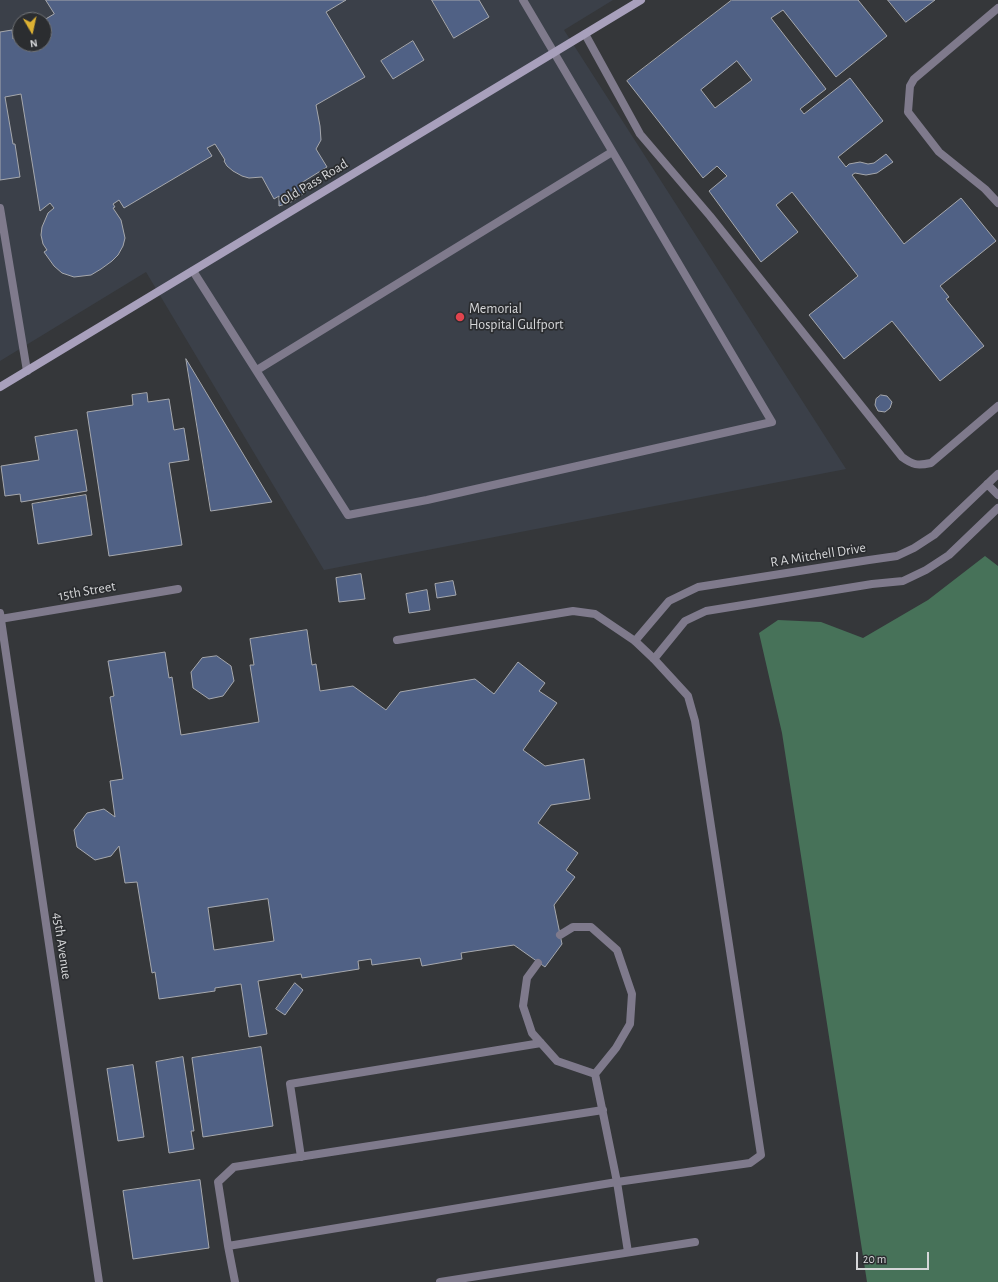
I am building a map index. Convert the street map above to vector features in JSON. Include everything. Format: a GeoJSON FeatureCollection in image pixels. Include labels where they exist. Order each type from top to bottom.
{"type":"FeatureCollection","features":[{"type":"Feature","properties":{"kind":"main road","name":"Old Pass Road"},"geometry":{"type":"LineString","coordinates":[[0,387],[642,0]]}},
{"type":"Feature","properties":{"kind":"street"},"geometry":{"type":"LineString","coordinates":[[193,271],[348,515],[427,500],[772,422],[523,0]]}},
{"type":"Feature","properties":{"kind":"street"},"geometry":{"type":"LineString","coordinates":[[998,8],[914,79],[910,86],[908,112],[939,152],[985,189],[998,202]]}},
{"type":"Feature","properties":{"kind":"street"},"geometry":{"type":"LineString","coordinates":[[585,34],[640,134],[710,216],[902,457],[911,464],[920,466],[931,463],[998,406]]}},
{"type":"Feature","properties":{"kind":"street"},"geometry":{"type":"LineString","coordinates":[[256,370],[612,152]]}},
{"type":"Feature","properties":{"kind":"street"},"geometry":{"type":"LineString","coordinates":[[0,208],[28,371]]}},
{"type":"Feature","properties":{"kind":"street","name":"R A Mitchell Drive"},"geometry":{"type":"LineString","coordinates":[[635,641],[669,601],[698,587],[897,556],[914,548],[934,535],[998,474]]}},
{"type":"Feature","properties":{"kind":"street"},"geometry":{"type":"LineString","coordinates":[[987,484],[998,495]]}},
{"type":"Feature","properties":{"kind":"street"},"geometry":{"type":"LineString","coordinates":[[654,659],[685,621],[706,611],[872,584],[903,581],[926,570],[950,555],[998,508]]}},
{"type":"Feature","properties":{"kind":"street","name":"15th Street"},"geometry":{"type":"LineString","coordinates":[[0,617],[178,589]]}},
{"type":"Feature","properties":{"kind":"street"},"geometry":{"type":"LineString","coordinates":[[228,1246],[617,1182],[750,1163],[761,1155],[695,721],[688,696],[635,641],[595,614],[573,611],[397,640]]}},
{"type":"Feature","properties":{"kind":"street","name":"45th Avenue"},"geometry":{"type":"LineString","coordinates":[[0,617],[98,1282]]}},
{"type":"Feature","properties":{"kind":"street"},"geometry":{"type":"LineString","coordinates":[[560,935],[573,927],[592,927],[617,950],[632,994],[630,1024],[616,1048],[595,1074],[617,1182],[628,1252]]}},
{"type":"Feature","properties":{"kind":"street"},"geometry":{"type":"LineString","coordinates":[[538,963],[527,978],[523,1006],[532,1033],[557,1061],[595,1074]]}},
{"type":"Feature","properties":{"kind":"street"},"geometry":{"type":"LineString","coordinates":[[301,1157],[290,1084],[541,1043]]}},
{"type":"Feature","properties":{"kind":"street"},"geometry":{"type":"LineString","coordinates":[[235,1282],[218,1182],[234,1167],[602,1110]]}},
{"type":"Feature","properties":{"kind":"street"},"geometry":{"type":"LineString","coordinates":[[440,1282],[694,1242]]}},
{"type":"Feature","properties":{"kind":"shaded area","name":"Memorial Hospital Gulfport"},"geometry":{"type":"Polygon","coordinates":[[[0,0],[613,0],[564,30],[846,469],[324,570],[146,272],[0,361],[0,0]]]}},
{"type":"Feature","properties":{"kind":"green space"},"geometry":{"type":"Polygon","coordinates":[[[985,556],[998,566],[998,1282],[867,1282],[782,733],[759,633],[778,620],[821,622],[863,638],[928,600],[985,556]]]}},
{"type":"Feature","properties":{"kind":"building"},"geometry":{"type":"Polygon","coordinates":[[[46,0],[346,0],[326,12],[365,77],[316,105],[321,140],[316,149],[327,167],[298,185],[307,189],[303,194],[291,202],[279,206],[279,196],[274,199],[262,177],[249,178],[233,171],[227,166],[215,144],[207,148],[212,156],[124,208],[119,200],[113,204],[115,207],[113,208],[121,220],[125,238],[123,246],[118,255],[101,269],[91,275],[74,277],[62,273],[54,266],[44,252],[47,250],[43,244],[41,235],[42,227],[48,213],[54,208],[50,203],[40,211],[21,94],[5,97],[20,177],[0,180],[0,32],[12,30],[12,52],[52,52],[52,15],[54,14],[46,0]]]}},
{"type":"Feature","properties":{"kind":"building"},"geometry":{"type":"Polygon","coordinates":[[[432,0],[479,0],[489,17],[454,38],[432,0]]]}},
{"type":"Feature","properties":{"kind":"building"},"geometry":{"type":"Polygon","coordinates":[[[732,0],[858,0],[887,36],[836,77],[783,10],[771,18],[826,89],[800,109],[804,114],[850,78],[883,121],[838,157],[846,167],[849,164],[860,162],[868,164],[874,163],[886,154],[893,162],[877,173],[866,175],[855,173],[852,175],[904,244],[961,198],[996,241],[940,286],[949,297],[946,299],[984,346],[940,381],[892,321],[844,359],[809,315],[858,276],[792,192],[776,205],[798,232],[761,262],[709,191],[727,176],[717,166],[703,178],[627,81],[732,0]],[[737,61],[701,90],[715,108],[752,80],[737,61]]]}},
{"type":"Feature","properties":{"kind":"building"},"geometry":{"type":"Polygon","coordinates":[[[888,0],[935,0],[906,22],[888,0]]]}},
{"type":"Feature","properties":{"kind":"building"},"geometry":{"type":"Polygon","coordinates":[[[413,41],[424,60],[393,79],[381,61],[413,41]]]}},
{"type":"Feature","properties":{"kind":"building"},"geometry":{"type":"Polygon","coordinates":[[[186,359],[272,502],[211,511],[186,359]]]}},
{"type":"Feature","properties":{"kind":"building"},"geometry":{"type":"Polygon","coordinates":[[[147,393],[148,402],[169,399],[174,430],[184,428],[189,460],[169,463],[182,545],[109,556],[87,412],[133,405],[132,395],[147,393]]]}},
{"type":"Feature","properties":{"kind":"building"},"geometry":{"type":"Polygon","coordinates":[[[881,395],[887,396],[892,402],[890,408],[885,412],[878,411],[875,405],[876,399],[881,395]]]}},
{"type":"Feature","properties":{"kind":"building"},"geometry":{"type":"Polygon","coordinates":[[[77,430],[87,491],[21,502],[20,494],[5,496],[1,466],[39,460],[35,437],[77,430]]]}},
{"type":"Feature","properties":{"kind":"building"},"geometry":{"type":"Polygon","coordinates":[[[86,495],[92,535],[38,544],[32,504],[86,495]]]}},
{"type":"Feature","properties":{"kind":"building"},"geometry":{"type":"Polygon","coordinates":[[[361,574],[365,599],[339,602],[336,578],[361,574]]]}},
{"type":"Feature","properties":{"kind":"building"},"geometry":{"type":"Polygon","coordinates":[[[453,581],[456,595],[437,598],[435,584],[453,581]]]}},
{"type":"Feature","properties":{"kind":"building"},"geometry":{"type":"Polygon","coordinates":[[[427,590],[430,610],[409,613],[406,594],[427,590]]]}},
{"type":"Feature","properties":{"kind":"building"},"geometry":{"type":"Polygon","coordinates":[[[307,630],[312,665],[316,664],[320,691],[353,686],[386,710],[400,692],[475,679],[494,694],[518,662],[545,683],[539,691],[557,703],[523,750],[545,766],[584,759],[590,799],[551,805],[538,823],[578,853],[566,870],[575,877],[554,905],[562,944],[545,967],[514,945],[461,953],[462,959],[422,966],[420,958],[372,965],[371,959],[358,961],[359,969],[302,978],[301,974],[258,981],[267,1034],[249,1037],[241,984],[215,988],[215,991],[159,999],[155,972],[152,973],[137,882],[125,883],[119,846],[111,856],[95,860],[77,847],[74,830],[87,813],[104,809],[115,817],[110,781],[123,779],[110,697],[114,696],[108,661],[165,652],[169,678],[172,677],[181,735],[259,722],[250,665],[254,665],[250,639],[307,630]],[[268,899],[208,908],[214,950],[274,941],[268,899]]]}},
{"type":"Feature","properties":{"kind":"building"},"geometry":{"type":"Polygon","coordinates":[[[217,656],[231,666],[234,681],[223,696],[209,699],[193,688],[191,672],[202,658],[217,656]]]}},
{"type":"Feature","properties":{"kind":"building"},"geometry":{"type":"Polygon","coordinates":[[[295,983],[303,990],[285,1015],[276,1009],[295,983]]]}},
{"type":"Feature","properties":{"kind":"building"},"geometry":{"type":"Polygon","coordinates":[[[261,1047],[273,1126],[203,1137],[192,1058],[261,1047]]]}},
{"type":"Feature","properties":{"kind":"building"},"geometry":{"type":"Polygon","coordinates":[[[183,1057],[194,1131],[191,1131],[194,1149],[169,1153],[156,1062],[183,1057]]]}},
{"type":"Feature","properties":{"kind":"building"},"geometry":{"type":"Polygon","coordinates":[[[133,1065],[144,1137],[118,1141],[107,1069],[133,1065]]]}},
{"type":"Feature","properties":{"kind":"building"},"geometry":{"type":"Polygon","coordinates":[[[200,1180],[209,1248],[133,1259],[123,1191],[200,1180]]]}},
{"type":"Feature","properties":{"kind":"place","name":"Memorial Hospital Gulfport"},"geometry":{"type":"Point","coordinates":[460,317]}}]}
